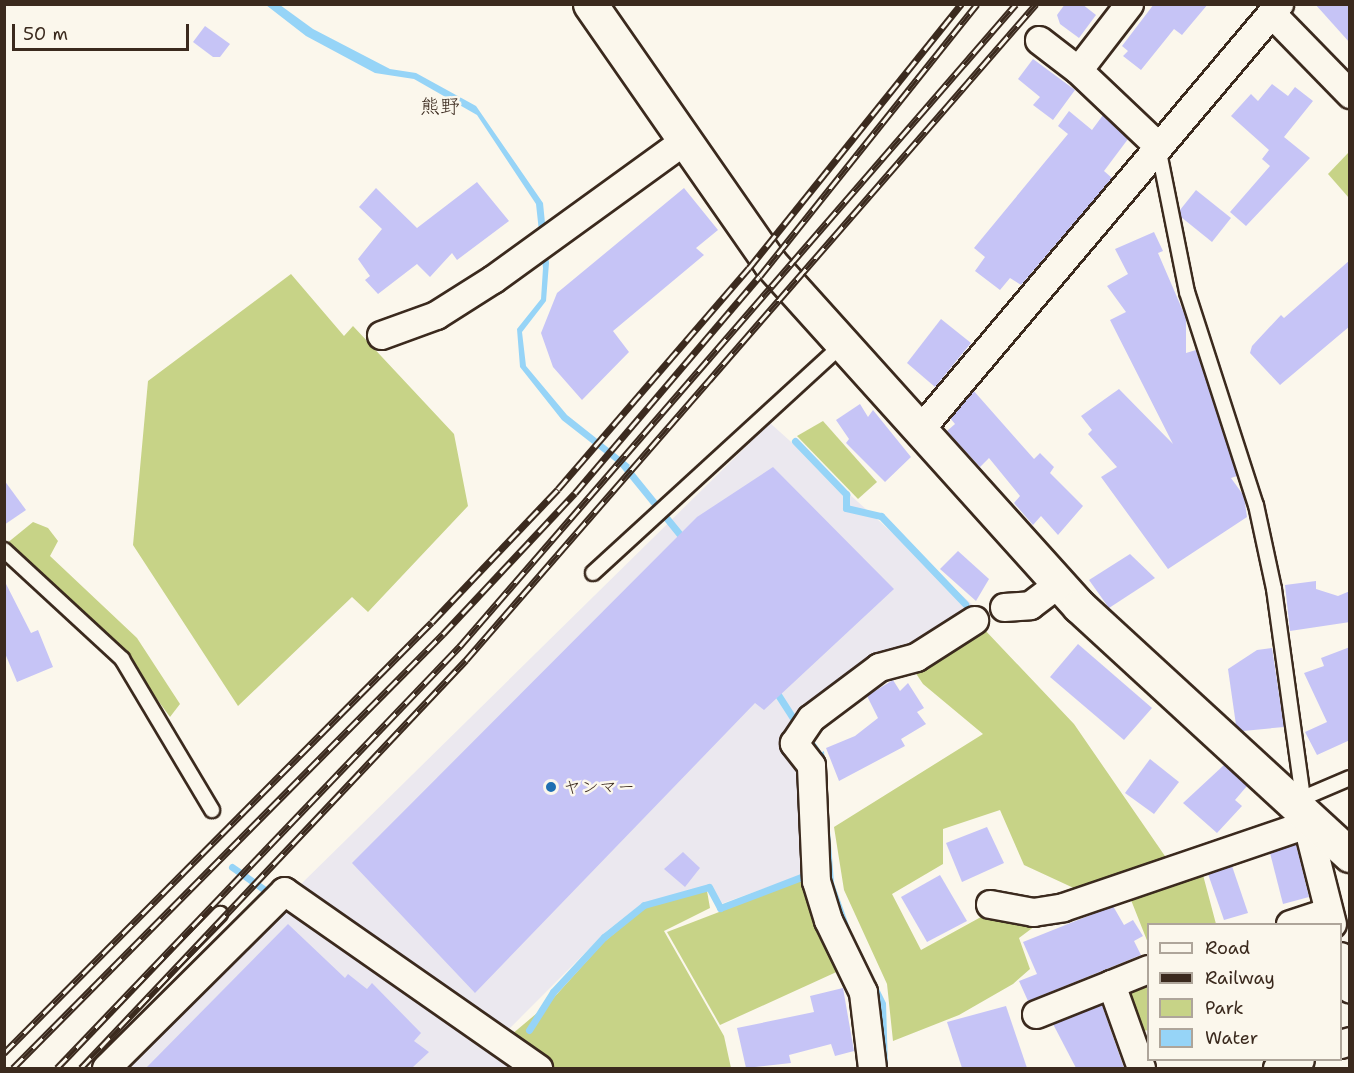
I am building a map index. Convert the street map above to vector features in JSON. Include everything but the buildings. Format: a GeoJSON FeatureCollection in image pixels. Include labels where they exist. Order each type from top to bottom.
{"type":"FeatureCollection","features":[{"type":"Feature","properties":{"kind":"street"},"geometry":{"type":"LineString","coordinates":[[590,4],[761,252],[843,344],[1059,584],[1350,855]]}},
{"type":"Feature","properties":{"kind":"street"},"geometry":{"type":"LineString","coordinates":[[1078,70],[1118,8]]}},
{"type":"Feature","properties":{"kind":"street"},"geometry":{"type":"LineString","coordinates":[[921,428],[1157,145],[1276,9],[1350,94]]}},
{"type":"Feature","properties":{"kind":"street"},"geometry":{"type":"LineString","coordinates":[[1038,40],[1078,70],[1157,145]]}},
{"type":"Feature","properties":{"kind":"street"},"geometry":{"type":"LineString","coordinates":[[381,335],[436,315],[493,279],[685,140]]}},
{"type":"Feature","properties":{"kind":"street"},"geometry":{"type":"LineString","coordinates":[[1004,607],[1030,605],[1059,584]]}},
{"type":"Feature","properties":{"kind":"street"},"geometry":{"type":"LineString","coordinates":[[872,1068],[863,992],[828,920],[816,881],[811,765],[794,743],[811,718],[879,667],[916,657],[974,620]]}},
{"type":"Feature","properties":{"kind":"street"},"geometry":{"type":"LineString","coordinates":[[990,904],[1033,912],[1063,906],[1304,812]]}},
{"type":"Feature","properties":{"kind":"street"},"geometry":{"type":"LineString","coordinates":[[1297,923],[1330,918],[1304,812]]}},
{"type":"Feature","properties":{"kind":"street"},"geometry":{"type":"LineString","coordinates":[[106,1068],[284,891],[538,1068]]}},
{"type":"Feature","properties":{"kind":"street"},"geometry":{"type":"LineString","coordinates":[[1342,960],[1350,989]]}},
{"type":"Feature","properties":{"kind":"street"},"geometry":{"type":"LineString","coordinates":[[1036,1014],[1147,970]]}},
{"type":"Feature","properties":{"kind":"street"},"geometry":{"type":"LineString","coordinates":[[1111,984],[1142,1068]]}},
{"type":"Feature","properties":{"kind":"street"},"geometry":{"type":"LineString","coordinates":[[1277,1068],[1295,1061]]}},
{"type":"Feature","properties":{"kind":"lane"},"geometry":{"type":"LineString","coordinates":[[1157,145],[1187,292],[1256,505],[1274,589],[1304,812],[1350,778]]}},
{"type":"Feature","properties":{"kind":"lane"},"geometry":{"type":"LineString","coordinates":[[593,573],[843,344]]}},
{"type":"Feature","properties":{"kind":"lane"},"geometry":{"type":"LineString","coordinates":[[4,550],[122,658],[212,810]]}},
{"type":"Feature","properties":{"kind":"lane"},"geometry":{"type":"LineString","coordinates":[[69,1068],[220,914]]}},
{"type":"Feature","properties":{"kind":"shaded area"},"geometry":{"type":"Polygon","coordinates":[[[770,423],[975,607],[925,646],[876,660],[798,756],[807,873],[718,905],[710,885],[643,903],[608,930],[488,1050],[513,1068],[114,1068],[770,423]]]}},
{"type":"Feature","properties":{"kind":"green space"},"geometry":{"type":"Polygon","coordinates":[[[1349,152],[1349,198],[1328,174],[1349,152]]]}},
{"type":"Feature","properties":{"kind":"green space"},"geometry":{"type":"Polygon","coordinates":[[[291,274],[344,336],[353,326],[454,434],[468,506],[368,612],[352,597],[238,706],[133,545],[148,381],[291,274]]]}},
{"type":"Feature","properties":{"kind":"green space"},"geometry":{"type":"Polygon","coordinates":[[[823,421],[877,482],[858,499],[797,436],[823,421]]]}},
{"type":"Feature","properties":{"kind":"green space"},"geometry":{"type":"Polygon","coordinates":[[[33,522],[48,528],[58,541],[50,556],[137,638],[180,704],[170,717],[124,654],[6,544],[33,522]]]}},
{"type":"Feature","properties":{"kind":"green space"},"geometry":{"type":"Polygon","coordinates":[[[983,628],[1074,724],[1167,859],[1078,890],[1024,865],[1000,810],[943,829],[943,864],[892,894],[921,950],[990,912],[1043,920],[1019,938],[1030,969],[1013,984],[959,1015],[893,1041],[887,984],[844,890],[834,827],[983,734],[923,684],[911,666],[983,628]]]}},
{"type":"Feature","properties":{"kind":"green space"},"geometry":{"type":"Polygon","coordinates":[[[1203,875],[1216,923],[1147,923],[1147,940],[1131,900],[1203,875]]]}},
{"type":"Feature","properties":{"kind":"green space"},"geometry":{"type":"Polygon","coordinates":[[[808,878],[843,969],[720,1025],[667,932],[808,878]]]}},
{"type":"Feature","properties":{"kind":"green space"},"geometry":{"type":"Polygon","coordinates":[[[707,891],[710,908],[664,931],[724,1036],[731,1068],[547,1068],[505,1040],[549,1003],[604,942],[646,907],[707,891]]]}},
{"type":"Feature","properties":{"kind":"green space"},"geometry":{"type":"Polygon","coordinates":[[[1147,980],[1147,1030],[1139,1032],[1123,986],[1147,980]]]}},
{"type":"Feature","properties":{"kind":"water"},"geometry":{"type":"Polygon","coordinates":[[[266,5],[280,5],[313,29],[390,69],[416,73],[476,106],[543,203],[549,263],[546,301],[522,332],[526,366],[567,415],[630,465],[626,470],[562,420],[520,367],[517,329],[541,299],[543,268],[536,204],[477,115],[414,79],[375,73],[306,36],[266,5]]]}},
{"type":"Feature","properties":{"kind":"water"},"geometry":{"type":"Polygon","coordinates":[[[824,751],[834,883],[852,934],[886,1003],[888,1068],[881,1068],[879,1008],[874,989],[850,948],[829,888],[816,756],[824,751]]]}},
{"type":"Feature","properties":{"kind":"waterway"},"geometry":{"type":"LineString","coordinates":[[795,441],[846,494],[846,508],[881,516],[965,604]]}},
{"type":"Feature","properties":{"kind":"waterway"},"geometry":{"type":"LineString","coordinates":[[621,462],[686,542]]}},
{"type":"Feature","properties":{"kind":"waterway"},"geometry":{"type":"LineString","coordinates":[[775,690],[798,726]]}},
{"type":"Feature","properties":{"kind":"waterway"},"geometry":{"type":"LineString","coordinates":[[807,737],[822,759]]}},
{"type":"Feature","properties":{"kind":"waterway"},"geometry":{"type":"LineString","coordinates":[[232,867],[272,895]]}},
{"type":"Feature","properties":{"kind":"waterway"},"geometry":{"type":"LineString","coordinates":[[529,1030],[553,992],[604,937],[644,905],[709,887],[720,908],[809,874]]}},
{"type":"Feature","properties":{"kind":"railway"},"geometry":{"type":"LineString","coordinates":[[4,1053],[432,622],[558,489],[749,268],[961,4]]}},
{"type":"Feature","properties":{"kind":"railway"},"geometry":{"type":"LineString","coordinates":[[13,1068],[443,634],[575,493],[760,276],[977,4]]}},
{"type":"Feature","properties":{"kind":"railway"},"geometry":{"type":"LineString","coordinates":[[57,1068],[460,646],[1016,4]]}},
{"type":"Feature","properties":{"kind":"railway"},"geometry":{"type":"LineString","coordinates":[[81,1068],[466,660],[1036,4]]}},
{"type":"Feature","properties":{"kind":"place","name":"ヤンマー"},"geometry":{"type":"Point","coordinates":[551,787]}},
{"type":"Feature","properties":{"kind":"district","name":"熊野"},"geometry":{"type":"Point","coordinates":[440,106]}}]}
